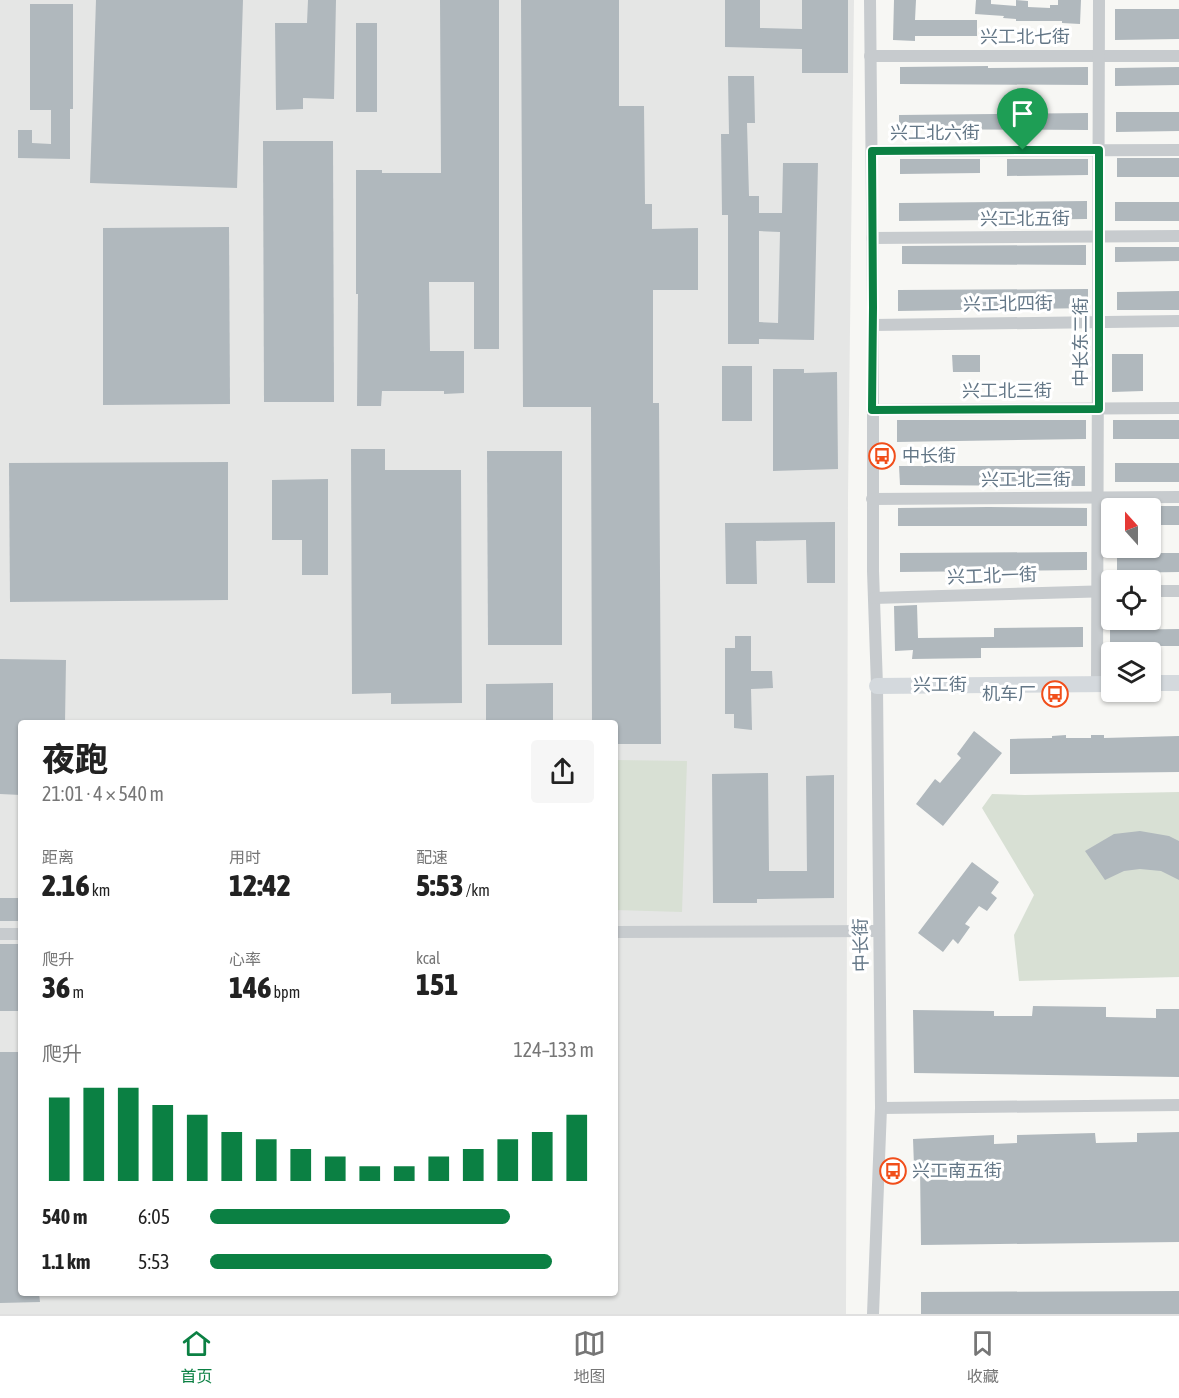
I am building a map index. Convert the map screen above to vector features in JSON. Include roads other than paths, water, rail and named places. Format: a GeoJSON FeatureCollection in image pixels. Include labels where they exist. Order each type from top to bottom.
{"type":"FeatureCollection","features":[{"type":"Feature","properties":{"kind":"main road"},"geometry":{"type":"LineString","coordinates":[[1161,683],[1179,683]]}},
{"type":"Feature","properties":{"kind":"main road","name":"兴工街"},"geometry":{"type":"LineString","coordinates":[[876,686],[1101,684]]}},
{"type":"Feature","properties":{"kind":"street","name":"中长街"},"geometry":{"type":"LineString","coordinates":[[870,0],[872,499],[880,1107],[873,1314]]}},
{"type":"Feature","properties":{"kind":"street","name":"中长东二街"},"geometry":{"type":"LineString","coordinates":[[1099,0],[1098,591],[1101,642]]}},
{"type":"Feature","properties":{"kind":"street","name":"兴工北七街"},"geometry":{"type":"LineString","coordinates":[[870,56],[1179,56]]}},
{"type":"Feature","properties":{"kind":"street","name":"兴工北六街"},"geometry":{"type":"LineString","coordinates":[[872,151],[1179,150]]}},
{"type":"Feature","properties":{"kind":"street","name":"兴工北五街"},"geometry":{"type":"LineString","coordinates":[[872,238],[1179,236]]}},
{"type":"Feature","properties":{"kind":"street","name":"兴工北四街"},"geometry":{"type":"LineString","coordinates":[[873,325],[1179,321]]}},
{"type":"Feature","properties":{"kind":"street","name":"兴工北三街"},"geometry":{"type":"LineString","coordinates":[[872,410],[1179,408]]}},
{"type":"Feature","properties":{"kind":"street","name":"兴工北二街"},"geometry":{"type":"LineString","coordinates":[[872,499],[1179,497]]}},
{"type":"Feature","properties":{"kind":"street","name":"兴工北一街"},"geometry":{"type":"LineString","coordinates":[[874,598],[1098,591]]}},
{"type":"Feature","properties":{"kind":"street"},"geometry":{"type":"LineString","coordinates":[[1161,591],[1179,591]]}},
{"type":"Feature","properties":{"kind":"street"},"geometry":{"type":"LineString","coordinates":[[618,932],[879,931]]}},
{"type":"Feature","properties":{"kind":"street"},"geometry":{"type":"LineString","coordinates":[[0,934],[18,934]]}},
{"type":"Feature","properties":{"kind":"street"},"geometry":{"type":"LineString","coordinates":[[880,1107],[1179,1105]]}},
{"type":"Feature","properties":{"kind":"place","name":"中长街"},"geometry":{"type":"Point","coordinates":[882,456]}},
{"type":"Feature","properties":{"kind":"place","name":"机车厂"},"geometry":{"type":"Point","coordinates":[1055,694]}},
{"type":"Feature","properties":{"kind":"place","name":"兴工南五街"},"geometry":{"type":"Point","coordinates":[893,1171]}}]}
